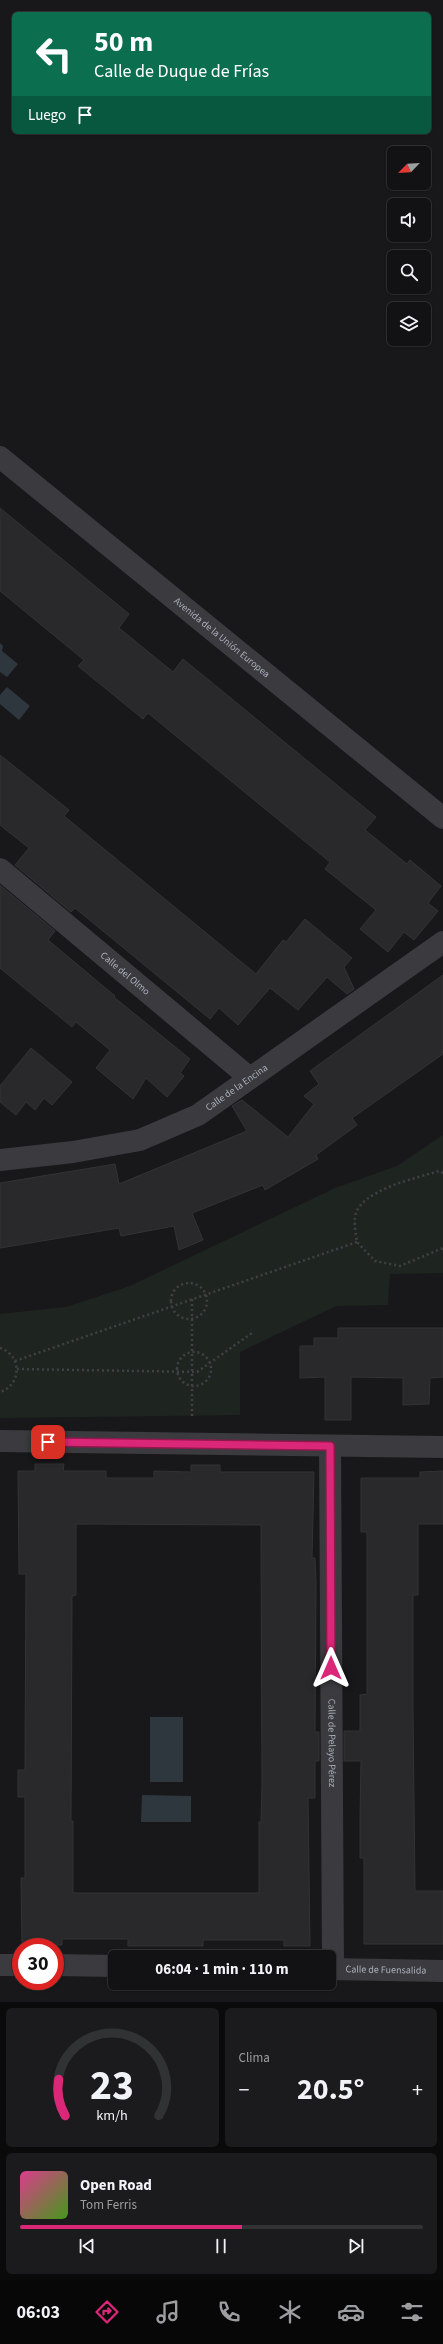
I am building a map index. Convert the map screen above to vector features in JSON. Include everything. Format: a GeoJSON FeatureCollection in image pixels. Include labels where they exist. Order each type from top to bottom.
{"type":"FeatureCollection","features":[{"type":"Feature","properties":{"kind":"street","name":"Avenida de la Unión Europea"},"geometry":{"type":"LineString","coordinates":[[0,457],[443,818]]}},
{"type":"Feature","properties":{"kind":"street","name":"Calle del Olmo"},"geometry":{"type":"LineString","coordinates":[[0,869],[250,1078]]}},
{"type":"Feature","properties":{"kind":"street","name":"Calle de la Encina"},"geometry":{"type":"LineString","coordinates":[[0,1160],[73,1152],[140,1140],[198,1114],[443,942]]}},
{"type":"Feature","properties":{"kind":"street"},"geometry":{"type":"LineString","coordinates":[[0,1441],[443,1447]]}},
{"type":"Feature","properties":{"kind":"street","name":"Calle de Pelayo Pérez"},"geometry":{"type":"LineString","coordinates":[[330,1446],[331,1950]]}},
{"type":"Feature","properties":{"kind":"street"},"geometry":{"type":"LineString","coordinates":[[0,1965],[12,1965]]}},
{"type":"Feature","properties":{"kind":"street"},"geometry":{"type":"LineString","coordinates":[[64,1966],[108,1966]]}},
{"type":"Feature","properties":{"kind":"street","name":"Calle de Fuensalida"},"geometry":{"type":"LineString","coordinates":[[336,1969],[443,1972]]}},
{"type":"Feature","properties":{"kind":"path"},"geometry":{"type":"LineString","coordinates":[[443,1173],[439,1171],[400,1182],[365,1199],[355,1216],[357,1242],[375,1261],[400,1266],[443,1248]]}},
{"type":"Feature","properties":{"kind":"path"},"geometry":{"type":"LineString","coordinates":[[15,1361],[357,1242]]}},
{"type":"Feature","properties":{"kind":"path"},"geometry":{"type":"LineString","coordinates":[[187,1283],[199,1286],[206,1295],[206,1301],[202,1312],[192,1318],[187,1318],[176,1314],[171,1304],[171,1298],[177,1288],[187,1283]]}},
{"type":"Feature","properties":{"kind":"path"},"geometry":{"type":"LineString","coordinates":[[192,1299],[192,1444]]}},
{"type":"Feature","properties":{"kind":"path"},"geometry":{"type":"LineString","coordinates":[[17,1369],[197,1372],[252,1333]]}},
{"type":"Feature","properties":{"kind":"path"},"geometry":{"type":"LineString","coordinates":[[0,1348],[11,1354],[17,1369],[13,1383],[8,1388],[0,1392]]}},
{"type":"Feature","properties":{"kind":"path"},"geometry":{"type":"LineString","coordinates":[[192,1352],[204,1355],[210,1364],[211,1370],[207,1380],[193,1387],[183,1383],[177,1373],[178,1362],[182,1357],[192,1352]]}},
{"type":"Feature","properties":{"kind":"shaded area"},"geometry":{"type":"Polygon","coordinates":[[[0,643],[3,646],[2,651],[18,664],[7,677],[0,672],[0,643]]]}},
{"type":"Feature","properties":{"kind":"shaded area"},"geometry":{"type":"Polygon","coordinates":[[[7,687],[30,706],[19,720],[0,704],[0,695],[7,687]]]}},
{"type":"Feature","properties":{"kind":"shaded area"},"geometry":{"type":"Polygon","coordinates":[[[443,1135],[443,1273],[390,1274],[388,1305],[336,1306],[240,1352],[240,1415],[0,1418],[0,1314],[66,1307],[130,1286],[335,1188],[397,1166],[443,1135]]]}},
{"type":"Feature","properties":{"kind":"shaded area"},"geometry":{"type":"Polygon","coordinates":[[[150,1717],[183,1717],[183,1782],[150,1782],[150,1717]]]}},
{"type":"Feature","properties":{"kind":"shaded area"},"geometry":{"type":"Polygon","coordinates":[[[142,1795],[191,1796],[191,1822],[141,1822],[142,1795]]]}},
{"type":"Feature","properties":{"kind":"building"},"geometry":{"type":"Polygon","coordinates":[[[0,508],[129,614],[119,628],[173,672],[183,659],[376,817],[365,830],[407,864],[410,860],[441,886],[428,903],[438,911],[414,940],[404,932],[388,952],[360,929],[376,910],[325,869],[330,862],[148,713],[143,719],[78,666],[84,660],[0,591],[0,508]]]}},
{"type":"Feature","properties":{"kind":"building"},"geometry":{"type":"Polygon","coordinates":[[[0,755],[69,810],[64,816],[256,974],[283,940],[286,942],[305,919],[352,958],[344,967],[354,989],[347,994],[327,977],[298,1010],[270,988],[238,1025],[219,1008],[210,1019],[75,908],[71,912],[15,865],[29,848],[0,825],[0,755]]]}},
{"type":"Feature","properties":{"kind":"building"},"geometry":{"type":"Polygon","coordinates":[[[0,885],[55,931],[48,940],[115,996],[114,997],[190,1059],[180,1073],[184,1076],[167,1097],[146,1078],[133,1099],[96,1068],[110,1050],[76,1022],[72,1027],[0,968],[0,885]]]}},
{"type":"Feature","properties":{"kind":"building"},"geometry":{"type":"Polygon","coordinates":[[[443,975],[443,1054],[352,1118],[357,1125],[316,1155],[318,1159],[265,1190],[263,1185],[192,1213],[203,1240],[179,1250],[174,1226],[121,1236],[119,1228],[0,1248],[0,1183],[115,1164],[119,1184],[247,1131],[232,1106],[242,1100],[288,1137],[314,1104],[304,1096],[319,1084],[310,1071],[443,975]]]}},
{"type":"Feature","properties":{"kind":"building"},"geometry":{"type":"Polygon","coordinates":[[[31,1048],[72,1082],[52,1105],[44,1098],[35,1110],[26,1102],[16,1115],[0,1102],[0,1086],[31,1048]]]}},
{"type":"Feature","properties":{"kind":"building"},"geometry":{"type":"Polygon","coordinates":[[[338,1328],[443,1328],[443,1377],[430,1378],[429,1404],[403,1405],[403,1378],[351,1377],[351,1420],[325,1420],[325,1377],[300,1378],[300,1346],[314,1346],[314,1338],[338,1338],[338,1328]]]}},
{"type":"Feature","properties":{"kind":"building"},"geometry":{"type":"Polygon","coordinates":[[[35,1464],[64,1464],[63,1471],[106,1471],[106,1478],[154,1478],[154,1471],[191,1472],[191,1465],[220,1465],[220,1472],[314,1472],[312,1558],[315,1558],[316,1582],[315,1732],[319,1732],[319,1761],[315,1761],[315,1798],[308,1798],[310,1946],[284,1946],[284,1940],[203,1940],[203,1946],[128,1946],[128,1939],[22,1938],[21,1878],[25,1878],[25,1797],[18,1797],[18,1770],[25,1770],[26,1574],[19,1574],[18,1471],[35,1471],[35,1464]],[[76,1524],[76,1595],[72,1596],[71,1821],[73,1821],[73,1893],[259,1893],[259,1822],[261,1822],[261,1525],[76,1524]]]}},
{"type":"Feature","properties":{"kind":"building"},"geometry":{"type":"Polygon","coordinates":[[[443,1471],[443,1524],[418,1524],[418,1595],[413,1595],[413,1708],[415,1891],[443,1891],[443,1944],[364,1944],[364,1858],[360,1858],[361,1761],[344,1761],[344,1731],[360,1731],[360,1695],[367,1694],[367,1532],[361,1532],[361,1478],[420,1478],[420,1472],[443,1471]]]}},
{"type":"Feature","properties":{"kind":"route"},"geometry":{"type":"LineString","coordinates":[[48,1442],[330,1446],[331,1668]]}}]}
